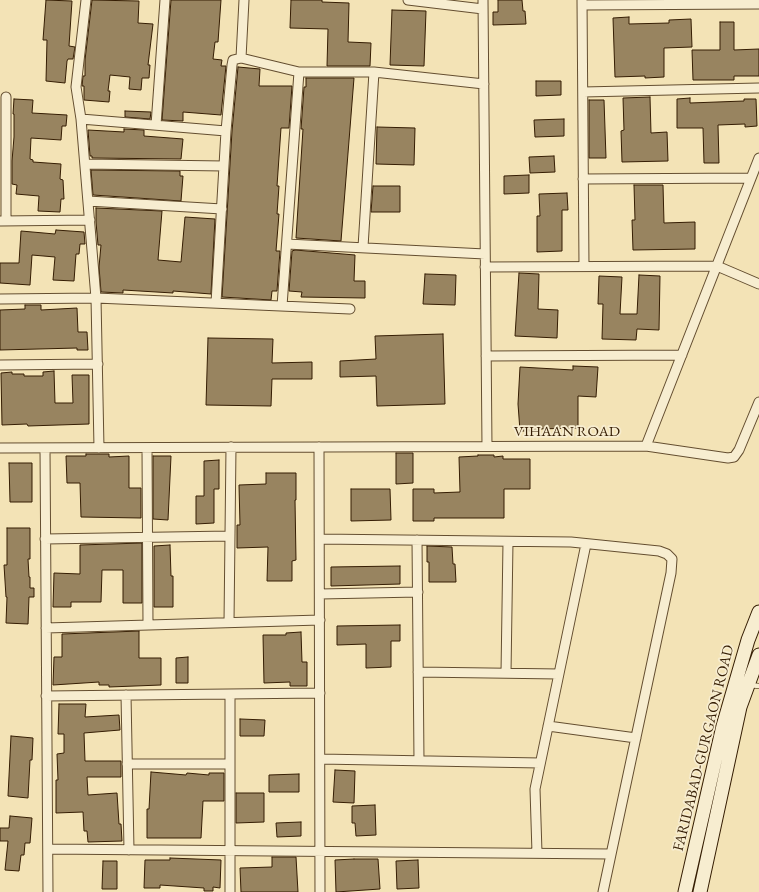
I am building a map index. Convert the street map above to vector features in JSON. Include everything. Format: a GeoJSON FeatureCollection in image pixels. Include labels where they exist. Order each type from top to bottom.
{"type":"FeatureCollection","features":[{"type":"Feature","properties":{"kind":"main road","name":"FARIDABAD-GURGAON ROAD"},"geometry":{"type":"LineString","coordinates":[[685,892],[723,726],[748,640],[759,612]]}},
{"type":"Feature","properties":{"kind":"main road","name":"FARIDABAD-GURGAON ROAD"},"geometry":{"type":"LineString","coordinates":[[700,892],[740,707],[754,685],[759,655]]}},
{"type":"Feature","properties":{"kind":"street"},"geometry":{"type":"LineString","coordinates":[[86,0],[76,87],[81,119],[96,298],[99,448]]}},
{"type":"Feature","properties":{"kind":"street"},"geometry":{"type":"LineString","coordinates":[[156,125],[165,0]]}},
{"type":"Feature","properties":{"kind":"street"},"geometry":{"type":"LineString","coordinates":[[241,58],[244,0]]}},
{"type":"Feature","properties":{"kind":"street"},"geometry":{"type":"LineString","coordinates":[[408,0],[483,5],[487,446]]}},
{"type":"Feature","properties":{"kind":"street"},"geometry":{"type":"LineString","coordinates":[[584,266],[582,3],[759,4]]}},
{"type":"Feature","properties":{"kind":"street"},"geometry":{"type":"LineString","coordinates":[[216,303],[226,132],[233,60],[241,58],[299,72],[374,72],[484,84]]}},
{"type":"Feature","properties":{"kind":"street"},"geometry":{"type":"LineString","coordinates":[[282,306],[299,72]]}},
{"type":"Feature","properties":{"kind":"street"},"geometry":{"type":"LineString","coordinates":[[363,247],[374,72]]}},
{"type":"Feature","properties":{"kind":"street"},"geometry":{"type":"LineString","coordinates":[[583,92],[759,88]]}},
{"type":"Feature","properties":{"kind":"street"},"geometry":{"type":"LineString","coordinates":[[6,97],[3,221],[90,220]]}},
{"type":"Feature","properties":{"kind":"street"},"geometry":{"type":"LineString","coordinates":[[81,119],[226,132]]}},
{"type":"Feature","properties":{"kind":"street"},"geometry":{"type":"LineString","coordinates":[[646,446],[759,158]]}},
{"type":"Feature","properties":{"kind":"street"},"geometry":{"type":"LineString","coordinates":[[85,164],[224,166]]}},
{"type":"Feature","properties":{"kind":"street"},"geometry":{"type":"LineString","coordinates":[[583,179],[751,178]]}},
{"type":"Feature","properties":{"kind":"street"},"geometry":{"type":"LineString","coordinates":[[88,201],[222,208]]}},
{"type":"Feature","properties":{"kind":"street"},"geometry":{"type":"LineString","coordinates":[[287,244],[485,254]]}},
{"type":"Feature","properties":{"kind":"street"},"geometry":{"type":"LineString","coordinates":[[486,267],[717,266],[759,284]]}},
{"type":"Feature","properties":{"kind":"street"},"geometry":{"type":"LineString","coordinates":[[0,299],[96,298],[350,309]]}},
{"type":"Feature","properties":{"kind":"street"},"geometry":{"type":"LineString","coordinates":[[486,356],[682,354]]}},
{"type":"Feature","properties":{"kind":"street"},"geometry":{"type":"LineString","coordinates":[[0,365],[98,364]]}},
{"type":"Feature","properties":{"kind":"street","name":"VIHAAN ROAD"},"geometry":{"type":"LineString","coordinates":[[0,448],[646,446],[728,458],[734,457],[745,438],[759,402]]}},
{"type":"Feature","properties":{"kind":"street"},"geometry":{"type":"LineString","coordinates":[[229,622],[231,447]]}},
{"type":"Feature","properties":{"kind":"street"},"geometry":{"type":"LineString","coordinates":[[319,447],[320,892]]}},
{"type":"Feature","properties":{"kind":"street"},"geometry":{"type":"LineString","coordinates":[[44,448],[48,892]]}},
{"type":"Feature","properties":{"kind":"street"},"geometry":{"type":"LineString","coordinates":[[146,448],[148,625]]}},
{"type":"Feature","properties":{"kind":"street"},"geometry":{"type":"LineString","coordinates":[[45,539],[230,536]]}},
{"type":"Feature","properties":{"kind":"street"},"geometry":{"type":"LineString","coordinates":[[320,539],[586,544],[659,551],[672,558],[671,574],[603,892]]}},
{"type":"Feature","properties":{"kind":"street"},"geometry":{"type":"LineString","coordinates":[[417,540],[419,761]]}},
{"type":"Feature","properties":{"kind":"street"},"geometry":{"type":"LineString","coordinates":[[506,673],[508,542]]}},
{"type":"Feature","properties":{"kind":"street"},"geometry":{"type":"LineString","coordinates":[[537,854],[535,789],[586,544]]}},
{"type":"Feature","properties":{"kind":"street"},"geometry":{"type":"LineString","coordinates":[[320,594],[418,592]]}},
{"type":"Feature","properties":{"kind":"street"},"geometry":{"type":"LineString","coordinates":[[46,628],[320,620]]}},
{"type":"Feature","properties":{"kind":"street"},"geometry":{"type":"LineString","coordinates":[[418,672],[559,674]]}},
{"type":"Feature","properties":{"kind":"street"},"geometry":{"type":"LineString","coordinates":[[46,696],[320,693]]}},
{"type":"Feature","properties":{"kind":"street"},"geometry":{"type":"LineString","coordinates":[[230,694],[230,892]]}},
{"type":"Feature","properties":{"kind":"street"},"geometry":{"type":"LineString","coordinates":[[126,695],[129,850]]}},
{"type":"Feature","properties":{"kind":"street"},"geometry":{"type":"LineString","coordinates":[[548,726],[636,738]]}},
{"type":"Feature","properties":{"kind":"street"},"geometry":{"type":"LineString","coordinates":[[320,759],[540,763]]}},
{"type":"Feature","properties":{"kind":"street"},"geometry":{"type":"LineString","coordinates":[[127,764],[230,764]]}},
{"type":"Feature","properties":{"kind":"street"},"geometry":{"type":"LineString","coordinates":[[48,849],[610,854]]}},
{"type":"Feature","properties":{"kind":"lane"},"geometry":{"type":"LineString","coordinates":[[735,684],[754,685]]}},
{"type":"Feature","properties":{"kind":"building"},"geometry":{"type":"Polygon","coordinates":[[[46,0],[72,1],[69,46],[75,47],[73,59],[68,59],[67,61],[65,83],[46,81],[47,40],[43,40],[46,0]]]}},
{"type":"Feature","properties":{"kind":"building"},"geometry":{"type":"Polygon","coordinates":[[[92,0],[139,1],[138,23],[153,24],[148,65],[150,65],[149,78],[142,78],[141,90],[129,89],[130,77],[110,75],[108,91],[110,91],[109,102],[84,100],[84,86],[82,86],[83,76],[85,76],[85,60],[92,0]]]}},
{"type":"Feature","properties":{"kind":"building"},"geometry":{"type":"Polygon","coordinates":[[[171,0],[221,0],[218,42],[215,42],[213,59],[222,60],[221,66],[226,66],[221,115],[183,112],[183,121],[162,120],[171,0]]]}},
{"type":"Feature","properties":{"kind":"building"},"geometry":{"type":"Polygon","coordinates":[[[291,0],[322,0],[322,2],[349,3],[348,42],[371,43],[370,66],[327,66],[328,29],[290,28],[291,0]]]}},
{"type":"Feature","properties":{"kind":"building"},"geometry":{"type":"Polygon","coordinates":[[[498,0],[522,0],[526,24],[493,25],[493,12],[498,12],[498,0]]]}},
{"type":"Feature","properties":{"kind":"building"},"geometry":{"type":"Polygon","coordinates":[[[392,10],[426,11],[424,66],[390,65],[392,10]]]}},
{"type":"Feature","properties":{"kind":"building"},"geometry":{"type":"Polygon","coordinates":[[[629,17],[629,24],[669,23],[669,20],[691,19],[692,47],[664,48],[664,77],[615,77],[613,18],[629,17]]]}},
{"type":"Feature","properties":{"kind":"building"},"geometry":{"type":"Polygon","coordinates":[[[720,22],[734,22],[734,50],[759,49],[759,76],[734,76],[734,80],[693,80],[692,50],[720,50],[720,22]]]}},
{"type":"Feature","properties":{"kind":"building"},"geometry":{"type":"Polygon","coordinates":[[[238,67],[260,69],[259,86],[292,86],[289,128],[281,128],[277,186],[279,186],[277,214],[279,214],[276,251],[280,251],[277,291],[272,291],[271,300],[222,297],[232,131],[238,67]]]}},
{"type":"Feature","properties":{"kind":"building"},"geometry":{"type":"Polygon","coordinates":[[[306,78],[354,78],[341,241],[296,238],[303,129],[301,129],[306,78]]]}},
{"type":"Feature","properties":{"kind":"building"},"geometry":{"type":"Polygon","coordinates":[[[536,81],[561,81],[561,95],[536,96],[536,81]]]}},
{"type":"Feature","properties":{"kind":"building"},"geometry":{"type":"Polygon","coordinates":[[[650,97],[651,133],[667,132],[668,161],[622,162],[621,131],[624,130],[623,98],[650,97]]]}},
{"type":"Feature","properties":{"kind":"building"},"geometry":{"type":"Polygon","coordinates":[[[690,98],[690,103],[744,101],[744,99],[756,99],[757,126],[745,127],[745,124],[718,125],[719,163],[704,163],[703,128],[677,128],[677,99],[690,98]]]}},
{"type":"Feature","properties":{"kind":"building"},"geometry":{"type":"Polygon","coordinates":[[[14,99],[33,100],[32,113],[67,115],[66,126],[62,126],[61,140],[31,138],[30,159],[33,160],[33,162],[61,164],[60,179],[63,180],[64,199],[61,199],[60,212],[38,211],[39,196],[16,194],[17,185],[12,184],[14,99]]]}},
{"type":"Feature","properties":{"kind":"building"},"geometry":{"type":"Polygon","coordinates":[[[589,100],[604,100],[606,158],[589,158],[589,100]]]}},
{"type":"Feature","properties":{"kind":"building"},"geometry":{"type":"Polygon","coordinates":[[[125,111],[151,112],[150,119],[125,117],[125,111]]]}},
{"type":"Feature","properties":{"kind":"building"},"geometry":{"type":"Polygon","coordinates":[[[564,119],[564,136],[535,137],[534,120],[564,119]]]}},
{"type":"Feature","properties":{"kind":"building"},"geometry":{"type":"Polygon","coordinates":[[[377,127],[415,128],[414,165],[376,164],[377,127]]]}},
{"type":"Feature","properties":{"kind":"building"},"geometry":{"type":"Polygon","coordinates":[[[124,129],[144,130],[144,136],[183,139],[181,159],[92,158],[92,156],[90,156],[88,130],[124,132],[124,129]]]}},
{"type":"Feature","properties":{"kind":"building"},"geometry":{"type":"Polygon","coordinates":[[[554,156],[555,172],[530,173],[529,157],[554,156]]]}},
{"type":"Feature","properties":{"kind":"building"},"geometry":{"type":"Polygon","coordinates":[[[91,170],[180,171],[180,176],[183,176],[181,201],[93,195],[91,170]]]}},
{"type":"Feature","properties":{"kind":"building"},"geometry":{"type":"Polygon","coordinates":[[[529,175],[529,193],[504,194],[504,176],[529,175]]]}},
{"type":"Feature","properties":{"kind":"building"},"geometry":{"type":"Polygon","coordinates":[[[634,185],[663,185],[664,223],[695,222],[695,249],[633,250],[632,220],[635,220],[634,185]]]}},
{"type":"Feature","properties":{"kind":"building"},"geometry":{"type":"Polygon","coordinates":[[[373,186],[400,186],[400,212],[371,212],[373,186]]]}},
{"type":"Feature","properties":{"kind":"building"},"geometry":{"type":"Polygon","coordinates":[[[567,193],[568,210],[562,210],[562,251],[537,252],[537,216],[540,216],[539,194],[567,193]]]}},
{"type":"Feature","properties":{"kind":"building"},"geometry":{"type":"Polygon","coordinates":[[[96,208],[162,211],[158,260],[181,262],[185,217],[215,219],[211,294],[173,291],[173,293],[123,290],[123,293],[101,292],[99,267],[101,245],[98,245],[96,208]]]}},
{"type":"Feature","properties":{"kind":"building"},"geometry":{"type":"Polygon","coordinates":[[[56,230],[84,232],[85,244],[80,244],[79,254],[76,254],[74,281],[53,280],[55,257],[32,255],[30,285],[0,283],[0,263],[19,263],[21,231],[55,234],[56,230]]]}},
{"type":"Feature","properties":{"kind":"building"},"geometry":{"type":"Polygon","coordinates":[[[292,251],[355,255],[354,281],[365,281],[365,298],[301,297],[302,292],[289,291],[292,251]]]}},
{"type":"Feature","properties":{"kind":"building"},"geometry":{"type":"Polygon","coordinates":[[[519,273],[539,274],[538,309],[558,310],[557,338],[515,336],[519,273]]]}},
{"type":"Feature","properties":{"kind":"building"},"geometry":{"type":"Polygon","coordinates":[[[425,274],[456,275],[455,305],[423,304],[425,274]]]}},
{"type":"Feature","properties":{"kind":"building"},"geometry":{"type":"Polygon","coordinates":[[[639,275],[660,276],[659,330],[637,329],[636,340],[602,339],[603,304],[598,304],[599,276],[622,277],[620,314],[637,314],[639,275]]]}},
{"type":"Feature","properties":{"kind":"building"},"geometry":{"type":"Polygon","coordinates":[[[25,305],[41,305],[41,310],[77,308],[78,332],[87,332],[88,350],[77,350],[77,348],[0,350],[0,310],[25,309],[25,305]]]}},
{"type":"Feature","properties":{"kind":"building"},"geometry":{"type":"Polygon","coordinates":[[[443,334],[445,404],[377,406],[376,376],[340,377],[340,361],[376,359],[375,336],[443,334]]]}},
{"type":"Feature","properties":{"kind":"building"},"geometry":{"type":"Polygon","coordinates":[[[208,338],[273,339],[272,363],[312,362],[312,379],[272,379],[271,406],[206,405],[208,338]]]}},
{"type":"Feature","properties":{"kind":"building"},"geometry":{"type":"Polygon","coordinates":[[[573,366],[598,367],[596,397],[578,396],[578,428],[520,431],[518,404],[520,367],[573,370],[573,366]]]}},
{"type":"Feature","properties":{"kind":"building"},"geometry":{"type":"Polygon","coordinates":[[[54,371],[55,403],[73,403],[72,375],[89,375],[89,424],[28,426],[27,424],[2,425],[1,373],[12,372],[12,374],[24,374],[24,376],[43,376],[43,372],[54,371]]]}},
{"type":"Feature","properties":{"kind":"building"},"geometry":{"type":"Polygon","coordinates":[[[396,453],[413,453],[413,483],[396,484],[396,453]]]}},
{"type":"Feature","properties":{"kind":"building"},"geometry":{"type":"Polygon","coordinates":[[[86,454],[109,454],[109,457],[129,456],[129,488],[141,488],[141,518],[81,517],[80,483],[67,483],[66,456],[86,456],[86,454]]]}},
{"type":"Feature","properties":{"kind":"building"},"geometry":{"type":"Polygon","coordinates":[[[494,455],[494,457],[503,456],[503,459],[530,459],[530,489],[504,489],[504,518],[434,518],[434,521],[413,521],[413,489],[434,489],[434,493],[460,492],[459,457],[494,455]]]}},
{"type":"Feature","properties":{"kind":"building"},"geometry":{"type":"Polygon","coordinates":[[[153,456],[171,456],[168,520],[153,519],[153,456]]]}},
{"type":"Feature","properties":{"kind":"building"},"geometry":{"type":"Polygon","coordinates":[[[219,460],[219,489],[214,489],[214,523],[196,524],[196,496],[204,496],[204,461],[219,460]]]}},
{"type":"Feature","properties":{"kind":"building"},"geometry":{"type":"Polygon","coordinates":[[[9,463],[32,463],[32,502],[10,502],[9,463]]]}},
{"type":"Feature","properties":{"kind":"building"},"geometry":{"type":"Polygon","coordinates":[[[266,473],[296,473],[296,560],[292,561],[292,581],[267,581],[268,547],[237,548],[237,525],[240,525],[239,485],[266,484],[266,473]]]}},
{"type":"Feature","properties":{"kind":"building"},"geometry":{"type":"Polygon","coordinates":[[[351,489],[390,489],[391,520],[351,521],[351,489]]]}},
{"type":"Feature","properties":{"kind":"building"},"geometry":{"type":"Polygon","coordinates":[[[7,528],[30,528],[30,559],[28,559],[29,577],[30,588],[34,588],[34,597],[29,597],[28,624],[6,623],[7,597],[4,565],[7,565],[7,528]]]}},
{"type":"Feature","properties":{"kind":"building"},"geometry":{"type":"Polygon","coordinates":[[[142,543],[142,603],[123,603],[123,570],[102,570],[101,602],[71,602],[71,607],[53,607],[54,573],[80,574],[80,545],[142,543]]]}},
{"type":"Feature","properties":{"kind":"building"},"geometry":{"type":"Polygon","coordinates":[[[170,545],[171,576],[173,576],[173,607],[154,607],[154,546],[170,545]]]}},
{"type":"Feature","properties":{"kind":"building"},"geometry":{"type":"Polygon","coordinates":[[[427,546],[452,547],[456,582],[429,582],[427,546]]]}},
{"type":"Feature","properties":{"kind":"building"},"geometry":{"type":"Polygon","coordinates":[[[400,566],[400,584],[331,586],[331,567],[400,566]]]}},
{"type":"Feature","properties":{"kind":"building"},"geometry":{"type":"Polygon","coordinates":[[[400,625],[400,641],[391,641],[391,667],[366,668],[366,644],[337,645],[337,626],[400,625]]]}},
{"type":"Feature","properties":{"kind":"building"},"geometry":{"type":"Polygon","coordinates":[[[139,631],[139,658],[161,658],[161,685],[109,687],[109,685],[99,685],[99,682],[53,685],[54,657],[62,657],[62,634],[139,631]]]}},
{"type":"Feature","properties":{"kind":"building"},"geometry":{"type":"Polygon","coordinates":[[[301,632],[302,662],[307,662],[307,686],[290,686],[290,682],[264,683],[263,635],[286,635],[286,633],[301,632]]]}},
{"type":"Feature","properties":{"kind":"building"},"geometry":{"type":"Polygon","coordinates":[[[188,657],[188,683],[176,683],[176,658],[188,657]]]}},
{"type":"Feature","properties":{"kind":"building"},"geometry":{"type":"Polygon","coordinates":[[[59,704],[86,704],[85,717],[119,715],[120,730],[84,733],[85,761],[121,761],[121,777],[87,777],[88,795],[117,793],[119,824],[121,824],[122,841],[88,842],[87,831],[84,831],[83,812],[56,813],[56,780],[58,780],[57,754],[64,753],[64,734],[58,734],[59,704]]]}},
{"type":"Feature","properties":{"kind":"building"},"geometry":{"type":"Polygon","coordinates":[[[240,719],[265,720],[264,736],[240,736],[240,719]]]}},
{"type":"Feature","properties":{"kind":"building"},"geometry":{"type":"Polygon","coordinates":[[[11,736],[33,738],[28,798],[8,796],[11,736]]]}},
{"type":"Feature","properties":{"kind":"building"},"geometry":{"type":"Polygon","coordinates":[[[335,770],[355,771],[354,803],[333,802],[335,770]]]}},
{"type":"Feature","properties":{"kind":"building"},"geometry":{"type":"Polygon","coordinates":[[[151,772],[186,775],[187,773],[209,775],[209,773],[224,773],[224,801],[203,801],[201,838],[147,838],[147,809],[149,809],[151,772]]]}},
{"type":"Feature","properties":{"kind":"building"},"geometry":{"type":"Polygon","coordinates":[[[299,774],[299,792],[269,792],[269,775],[299,774]]]}},
{"type":"Feature","properties":{"kind":"building"},"geometry":{"type":"Polygon","coordinates":[[[236,793],[264,793],[264,822],[236,823],[236,793]]]}},
{"type":"Feature","properties":{"kind":"building"},"geometry":{"type":"Polygon","coordinates":[[[375,805],[376,835],[356,836],[355,823],[352,823],[352,806],[375,805]]]}},
{"type":"Feature","properties":{"kind":"building"},"geometry":{"type":"Polygon","coordinates":[[[10,816],[32,818],[30,843],[25,843],[24,855],[21,855],[19,871],[5,870],[8,841],[0,841],[0,828],[9,828],[10,816]]]}},
{"type":"Feature","properties":{"kind":"building"},"geometry":{"type":"Polygon","coordinates":[[[301,822],[301,836],[277,837],[276,823],[301,822]]]}},
{"type":"Feature","properties":{"kind":"building"},"geometry":{"type":"Polygon","coordinates":[[[272,857],[296,857],[298,892],[241,892],[240,868],[272,867],[272,857]]]}},
{"type":"Feature","properties":{"kind":"building"},"geometry":{"type":"Polygon","coordinates":[[[170,858],[221,860],[220,888],[213,887],[213,891],[204,891],[204,888],[160,885],[160,888],[144,888],[145,860],[170,860],[170,858]]]}},
{"type":"Feature","properties":{"kind":"building"},"geometry":{"type":"Polygon","coordinates":[[[378,859],[380,889],[336,892],[335,860],[378,859]]]}},
{"type":"Feature","properties":{"kind":"building"},"geometry":{"type":"Polygon","coordinates":[[[418,860],[419,888],[397,889],[396,861],[418,860]]]}},
{"type":"Feature","properties":{"kind":"building"},"geometry":{"type":"Polygon","coordinates":[[[103,861],[117,861],[117,889],[102,889],[103,861]]]}}]}
